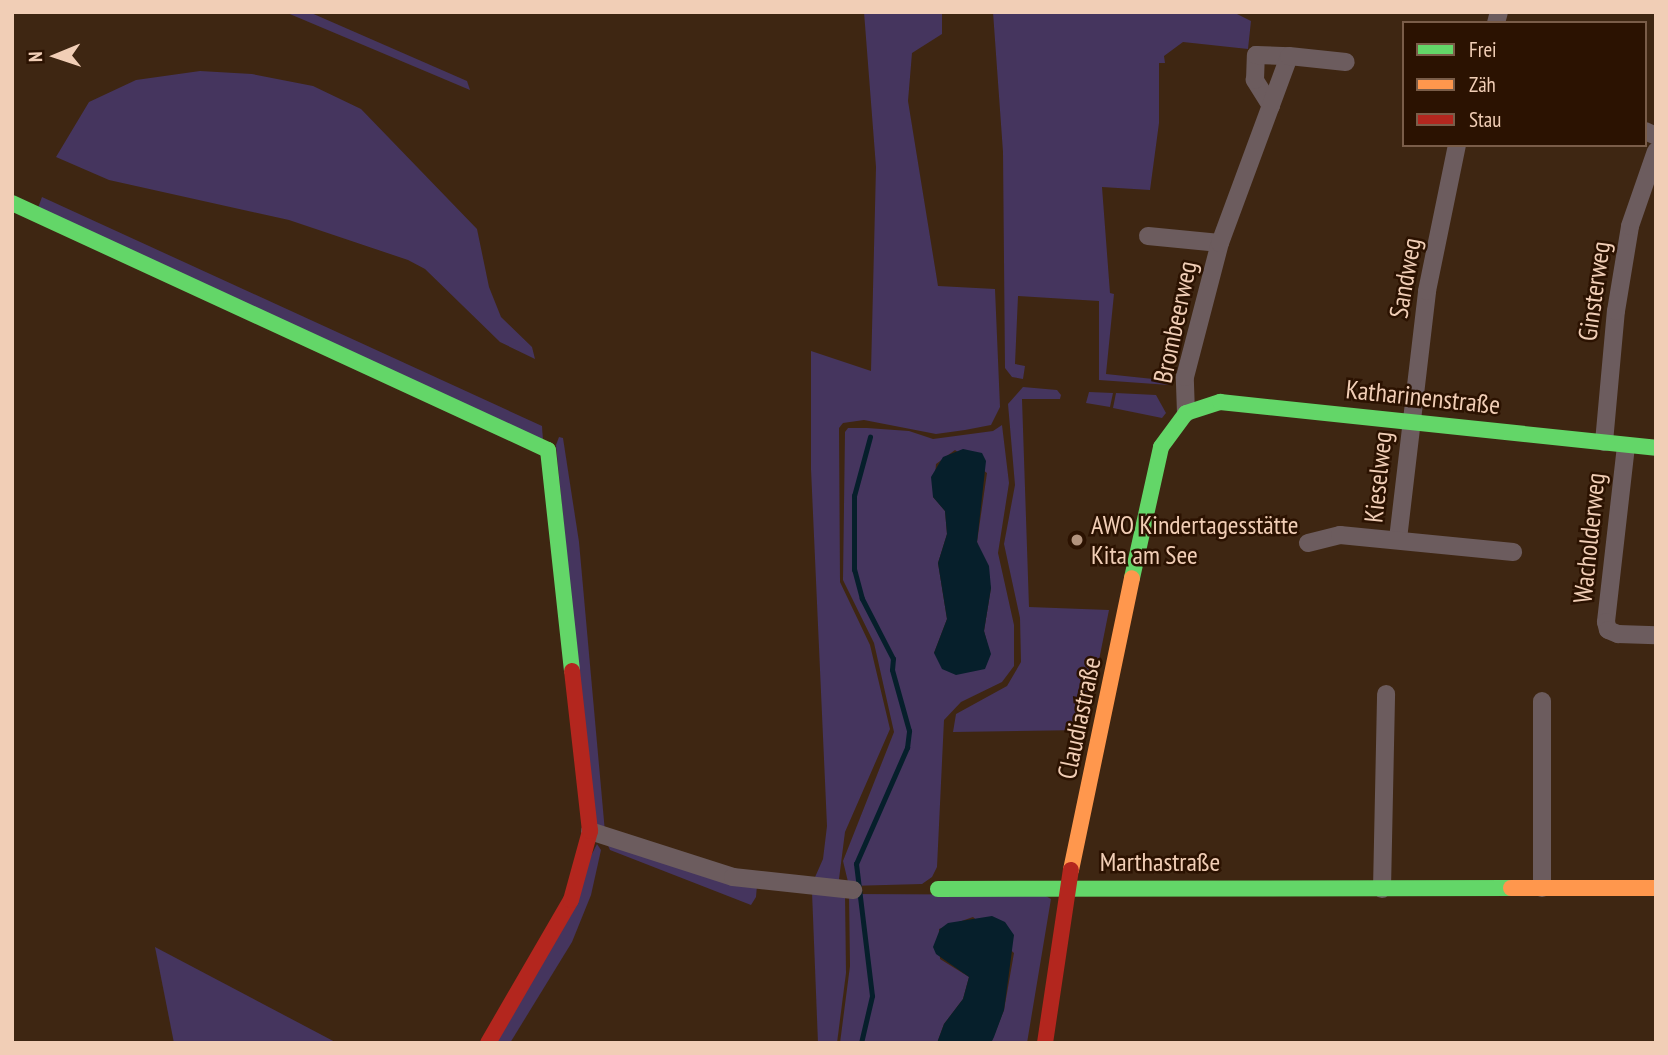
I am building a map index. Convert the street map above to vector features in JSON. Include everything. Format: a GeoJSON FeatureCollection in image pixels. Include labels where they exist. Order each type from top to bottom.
{"type":"FeatureCollection","features":[{"type":"Feature","properties":{"kind":"street"},"geometry":{"type":"LineString","coordinates":[[1271,106],[1255,80],[1256,55],[1346,62]]}},
{"type":"Feature","properties":{"kind":"street","name":"Brombeerweg"},"geometry":{"type":"LineString","coordinates":[[1186,413],[1185,377],[1220,243],[1289,56]]}},
{"type":"Feature","properties":{"kind":"street","name":"Sandweg"},"geometry":{"type":"LineString","coordinates":[[1410,420],[1427,291],[1457,147]]}},
{"type":"Feature","properties":{"kind":"street","name":"Ginsterweg"},"geometry":{"type":"LineString","coordinates":[[1604,442],[1616,311],[1630,226],[1656,151]]}},
{"type":"Feature","properties":{"kind":"street"},"geometry":{"type":"LineString","coordinates":[[12,203],[548,450],[590,831],[571,900],[488,1043]]}},
{"type":"Feature","properties":{"kind":"street","name":"Brombeerweg"},"geometry":{"type":"LineString","coordinates":[[1148,236],[1220,243]]}},
{"type":"Feature","properties":{"kind":"street","name":"Katharinenstraße"},"geometry":{"type":"LineString","coordinates":[[1186,413],[1220,402],[1656,448]]}},
{"type":"Feature","properties":{"kind":"street","name":"Claudiastraße"},"geometry":{"type":"LineString","coordinates":[[1045,1043],[1067,888],[1154,475],[1161,447],[1186,413]]}},
{"type":"Feature","properties":{"kind":"street","name":"Kieselweg"},"geometry":{"type":"LineString","coordinates":[[1398,538],[1410,420]]}},
{"type":"Feature","properties":{"kind":"street","name":"Wacholderweg"},"geometry":{"type":"LineString","coordinates":[[1626,446],[1606,622],[1608,630],[1618,634],[1656,635]]}},
{"type":"Feature","properties":{"kind":"street","name":"Kieselweg"},"geometry":{"type":"LineString","coordinates":[[1308,544],[1340,535],[1398,538],[1513,552]]}},
{"type":"Feature","properties":{"kind":"street"},"geometry":{"type":"LineString","coordinates":[[1382,889],[1386,694]]}},
{"type":"Feature","properties":{"kind":"street"},"geometry":{"type":"LineString","coordinates":[[1542,701],[1542,888]]}},
{"type":"Feature","properties":{"kind":"street"},"geometry":{"type":"LineString","coordinates":[[590,831],[733,877],[853,890]]}},
{"type":"Feature","properties":{"kind":"street","name":"Marthastraße"},"geometry":{"type":"LineString","coordinates":[[938,889],[1656,888]]}},
{"type":"Feature","properties":{"kind":"shaded area"},"geometry":{"type":"Polygon","coordinates":[[[285,12],[309,12],[467,81],[470,90],[285,12]]]}},
{"type":"Feature","properties":{"kind":"shaded area"},"geometry":{"type":"Polygon","coordinates":[[[864,12],[942,12],[942,34],[912,53],[908,101],[938,286],[995,289],[1000,407],[991,425],[936,434],[864,420],[843,423],[839,428],[840,582],[870,645],[890,729],[845,832],[839,879],[844,885],[812,884],[823,859],[827,826],[811,469],[811,351],[871,371],[876,167],[864,12]]]}},
{"type":"Feature","properties":{"kind":"shaded area"},"geometry":{"type":"Polygon","coordinates":[[[993,12],[1233,12],[1251,21],[1248,49],[1183,42],[1164,56],[1165,63],[1159,63],[1159,123],[1150,190],[1102,187],[1110,293],[1114,294],[1106,374],[1172,381],[1169,385],[1099,380],[1099,301],[1018,296],[1015,364],[1025,366],[1023,379],[1012,377],[1005,368],[1003,152],[993,12]]]}},
{"type":"Feature","properties":{"kind":"shaded area"},"geometry":{"type":"Polygon","coordinates":[[[200,71],[252,74],[313,86],[361,109],[477,229],[489,287],[501,317],[532,347],[535,359],[500,342],[425,269],[408,260],[289,220],[109,180],[56,157],[89,102],[136,80],[200,71]]]}},
{"type":"Feature","properties":{"kind":"shaded area"},"geometry":{"type":"Polygon","coordinates":[[[42,197],[542,426],[543,441],[38,208],[42,197]]]}},
{"type":"Feature","properties":{"kind":"shaded area"},"geometry":{"type":"Polygon","coordinates":[[[1023,387],[1057,390],[1061,395],[1060,399],[1022,399],[1029,607],[1109,610],[1085,730],[953,732],[956,714],[1007,686],[1021,662],[1020,618],[1004,544],[1015,485],[1008,404],[1023,387]]]}},
{"type":"Feature","properties":{"kind":"shaded area"},"geometry":{"type":"Polygon","coordinates":[[[1089,392],[1113,393],[1110,407],[1086,403],[1089,392]]]}},
{"type":"Feature","properties":{"kind":"shaded area"},"geometry":{"type":"Polygon","coordinates":[[[1116,393],[1156,395],[1166,413],[1162,418],[1113,408],[1116,393]]]}},
{"type":"Feature","properties":{"kind":"shaded area"},"geometry":{"type":"Polygon","coordinates":[[[1002,425],[1009,483],[998,553],[1014,625],[1014,666],[1002,682],[961,702],[944,720],[937,867],[932,877],[922,884],[849,886],[843,861],[894,732],[874,643],[843,580],[845,432],[848,428],[909,431],[933,439],[993,431],[1002,425]],[[955,450],[936,464],[933,497],[945,511],[947,534],[938,563],[947,619],[934,653],[990,654],[984,631],[991,588],[977,542],[987,473],[955,450]]]}},
{"type":"Feature","properties":{"kind":"shaded area"},"geometry":{"type":"Polygon","coordinates":[[[559,437],[563,438],[579,542],[605,832],[593,828],[556,445],[559,437]]]}},
{"type":"Feature","properties":{"kind":"shaded area"},"geometry":{"type":"Polygon","coordinates":[[[607,843],[757,885],[756,897],[751,905],[610,850],[607,843]]]}},
{"type":"Feature","properties":{"kind":"shaded area"},"geometry":{"type":"Polygon","coordinates":[[[597,844],[601,850],[591,895],[572,942],[510,1043],[495,1043],[597,844]]]}},
{"type":"Feature","properties":{"kind":"shaded area"},"geometry":{"type":"Polygon","coordinates":[[[812,892],[845,894],[846,973],[837,1043],[818,1043],[812,892]]]}},
{"type":"Feature","properties":{"kind":"shaded area"},"geometry":{"type":"Polygon","coordinates":[[[849,894],[1044,895],[1051,899],[1027,1043],[991,1043],[1004,1010],[1014,953],[973,917],[939,929],[940,959],[969,977],[963,999],[944,1024],[937,1043],[840,1043],[850,966],[849,894]]]}},
{"type":"Feature","properties":{"kind":"shaded area"},"geometry":{"type":"Polygon","coordinates":[[[155,947],[337,1043],[174,1043],[155,947]]]}},
{"type":"Feature","properties":{"kind":"water"},"geometry":{"type":"Polygon","coordinates":[[[963,449],[982,453],[986,461],[977,542],[989,566],[991,588],[984,631],[991,654],[985,669],[956,675],[942,669],[934,653],[947,619],[938,563],[947,534],[945,511],[933,497],[931,477],[943,457],[963,449]]]}},
{"type":"Feature","properties":{"kind":"water"},"geometry":{"type":"Polygon","coordinates":[[[992,916],[1005,922],[1014,935],[1004,1010],[994,1037],[991,1043],[937,1043],[944,1024],[963,999],[969,977],[936,954],[933,947],[940,929],[948,923],[992,916]]]}},
{"type":"Feature","properties":{"kind":"waterway"},"geometry":{"type":"LineString","coordinates":[[861,1043],[872,996],[856,864],[907,748],[909,731],[892,670],[893,659],[862,599],[854,570],[854,496],[870,437]]}},
{"type":"Feature","properties":{"kind":"traffic: fast"},"geometry":{"type":"LineString","coordinates":[[12,203],[548,450],[572,671]]}},
{"type":"Feature","properties":{"kind":"traffic: fast"},"geometry":{"type":"LineString","coordinates":[[1132,578],[1161,447],[1186,413],[1220,402],[1656,448]]}},
{"type":"Feature","properties":{"kind":"traffic: fast"},"geometry":{"type":"LineString","coordinates":[[938,889],[1511,888]]}},
{"type":"Feature","properties":{"kind":"traffic: slow"},"geometry":{"type":"LineString","coordinates":[[1071,870],[1132,578]]}},
{"type":"Feature","properties":{"kind":"traffic: slow"},"geometry":{"type":"LineString","coordinates":[[1511,888],[1656,888]]}},
{"type":"Feature","properties":{"kind":"traffic: jam"},"geometry":{"type":"LineString","coordinates":[[488,1043],[571,900],[590,831],[572,671]]}},
{"type":"Feature","properties":{"kind":"traffic: jam"},"geometry":{"type":"LineString","coordinates":[[1045,1043],[1071,870]]}},
{"type":"Feature","properties":{"kind":"place","name":"AWO Kindertagesstätte Kita am See"},"geometry":{"type":"Point","coordinates":[1077,540]}}]}
